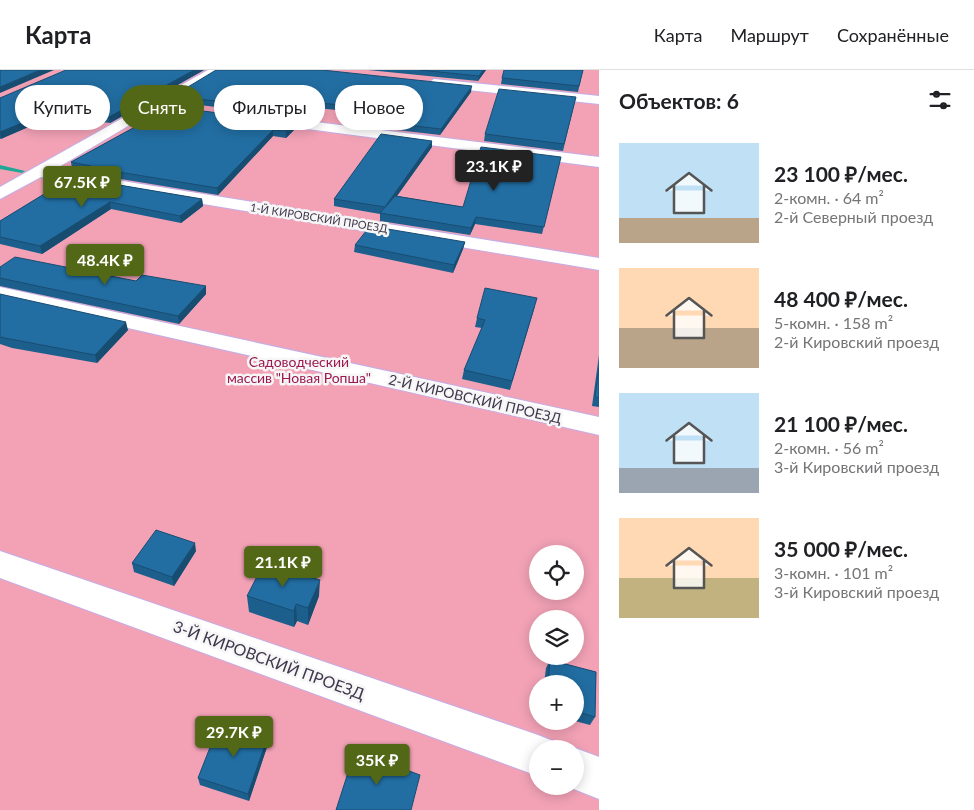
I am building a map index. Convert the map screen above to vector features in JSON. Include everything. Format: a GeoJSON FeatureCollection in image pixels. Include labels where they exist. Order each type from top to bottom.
{"type":"FeatureCollection","features":[{"type":"Feature","properties":{"kind":"street"},"geometry":{"type":"LineString","coordinates":[[191,85],[216,70]]}},
{"type":"Feature","properties":{"kind":"street"},"geometry":{"type":"LineString","coordinates":[[423,82],[599,100]]}},
{"type":"Feature","properties":{"kind":"street"},"geometry":{"type":"LineString","coordinates":[[0,194],[120,126]]}},
{"type":"Feature","properties":{"kind":"street"},"geometry":{"type":"LineString","coordinates":[[325,127],[599,162]]}},
{"type":"Feature","properties":{"kind":"street","name":"1-Й КИРОВСКИЙ ПРОЕЗД"},"geometry":{"type":"LineString","coordinates":[[0,174],[33,175],[599,264]]}},
{"type":"Feature","properties":{"kind":"street","name":"2-Й КИРОВСКИЙ ПРОЕЗД"},"geometry":{"type":"LineString","coordinates":[[0,293],[599,426]]}},
{"type":"Feature","properties":{"kind":"street","name":"3-Й КИРОВСКИЙ ПРОЕЗД"},"geometry":{"type":"LineString","coordinates":[[0,564],[529,753]]}},
{"type":"Feature","properties":{"kind":"street"},"geometry":{"type":"LineString","coordinates":[[584,772],[599,778]]}},
{"type":"Feature","properties":{"kind":"green space","name":"Садоводческий массив \"Новая Ропша\""},"geometry":{"type":"Polygon","coordinates":[[[0,70],[599,70],[599,810],[0,810],[0,70]]]}},
{"type":"Feature","properties":{"kind":"building"},"geometry":{"type":"Polygon","coordinates":[[[0,70],[40,70],[0,87],[0,70]]]}},
{"type":"Feature","properties":{"kind":"building"},"geometry":{"type":"Polygon","coordinates":[[[66,70],[194,70],[167,85],[120,85],[120,111],[110,116],[110,85],[31,85],[66,70]]]}},
{"type":"Feature","properties":{"kind":"building"},"geometry":{"type":"Polygon","coordinates":[[[216,70],[322,70],[472,86],[441,129],[423,127],[423,85],[335,85],[335,104],[325,104],[325,85],[214,85],[214,101],[204,100],[204,85],[191,85],[216,70]]]}},
{"type":"Feature","properties":{"kind":"building"},"geometry":{"type":"Polygon","coordinates":[[[420,70],[483,70],[479,76],[420,70]]]}},
{"type":"Feature","properties":{"kind":"building"},"geometry":{"type":"Polygon","coordinates":[[[504,70],[583,70],[579,86],[502,78],[504,70]]]}},
{"type":"Feature","properties":{"kind":"building"},"geometry":{"type":"Polygon","coordinates":[[[499,89],[576,97],[564,144],[485,134],[499,89]]]}},
{"type":"Feature","properties":{"kind":"building"},"geometry":{"type":"Polygon","coordinates":[[[15,92],[15,126],[0,132],[0,98],[15,92]]]}},
{"type":"Feature","properties":{"kind":"building"},"geometry":{"type":"Polygon","coordinates":[[[204,111],[214,112],[214,130],[273,130],[217,188],[88,167],[91,166],[71,162],[129,130],[204,130],[204,111]]]}},
{"type":"Feature","properties":{"kind":"building"},"geometry":{"type":"Polygon","coordinates":[[[381,134],[432,141],[385,207],[334,199],[381,134]]]}},
{"type":"Feature","properties":{"kind":"building"},"geometry":{"type":"Polygon","coordinates":[[[481,147],[561,157],[544,227],[476,217],[471,228],[380,213],[395,196],[463,207],[481,147]]]}},
{"type":"Feature","properties":{"kind":"building"},"geometry":{"type":"Polygon","coordinates":[[[72,177],[202,199],[180,216],[110,202],[40,246],[0,237],[0,221],[72,177]]]}},
{"type":"Feature","properties":{"kind":"building"},"geometry":{"type":"Polygon","coordinates":[[[370,226],[465,242],[454,265],[355,245],[370,226]]]}},
{"type":"Feature","properties":{"kind":"building"},"geometry":{"type":"Polygon","coordinates":[[[15,257],[136,281],[142,275],[206,286],[178,316],[0,278],[0,267],[15,257]]]}},
{"type":"Feature","properties":{"kind":"building"},"geometry":{"type":"Polygon","coordinates":[[[485,288],[537,298],[512,381],[464,370],[485,320],[477,318],[485,288]]]}},
{"type":"Feature","properties":{"kind":"building"},"geometry":{"type":"Polygon","coordinates":[[[0,294],[126,322],[95,355],[0,337],[0,294]]]}},
{"type":"Feature","properties":{"kind":"building"},"geometry":{"type":"Polygon","coordinates":[[[599,368],[599,398],[595,397],[599,368]]]}},
{"type":"Feature","properties":{"kind":"building"},"geometry":{"type":"Polygon","coordinates":[[[156,530],[195,543],[172,577],[132,563],[156,530]]]}},
{"type":"Feature","properties":{"kind":"building"},"geometry":{"type":"Polygon","coordinates":[[[264,563],[320,580],[308,608],[296,604],[294,611],[247,596],[264,563]]]}},
{"type":"Feature","properties":{"kind":"building"},"geometry":{"type":"Polygon","coordinates":[[[550,665],[569,665],[596,672],[595,717],[584,714],[584,675],[549,675],[550,665]]]}},
{"type":"Feature","properties":{"kind":"building"},"geometry":{"type":"Polygon","coordinates":[[[220,722],[268,736],[248,794],[198,778],[220,722]]]}},
{"type":"Feature","properties":{"kind":"building"},"geometry":{"type":"Polygon","coordinates":[[[355,751],[420,775],[411,810],[336,810],[355,751]]]}},
{"type":"Feature","properties":{"kind":"waterway"},"geometry":{"type":"LineString","coordinates":[[0,167],[22,171]]}}]}
